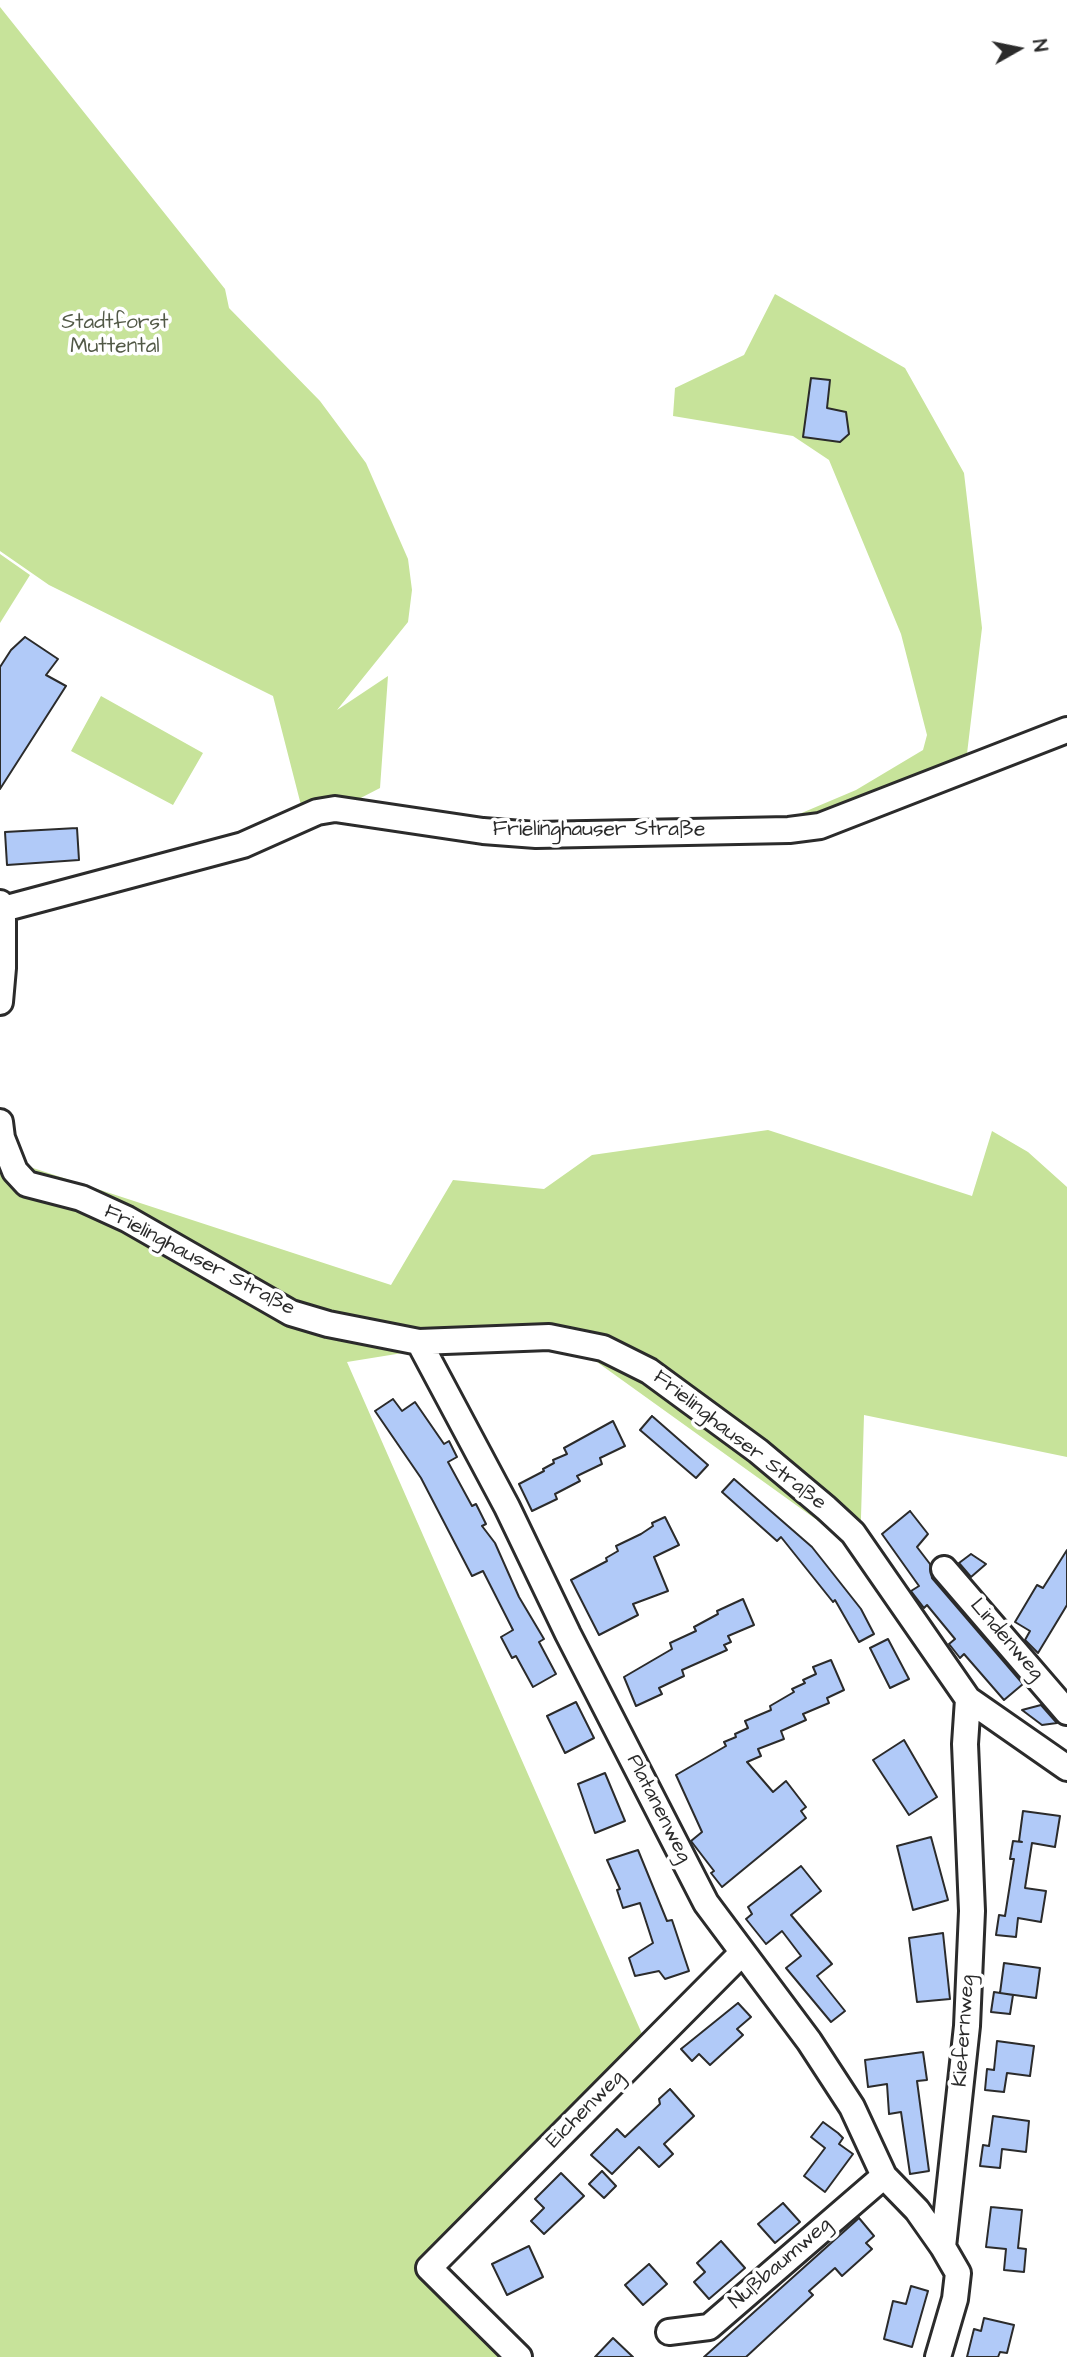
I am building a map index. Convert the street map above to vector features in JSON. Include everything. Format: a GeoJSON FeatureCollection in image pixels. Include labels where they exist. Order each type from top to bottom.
{"type":"FeatureCollection","features":[{"type":"Feature","properties":{"kind":"street","name":"Frielinghauser Straße"},"geometry":{"type":"LineString","coordinates":[[0,1002],[1,906],[243,845],[317,812],[335,809],[537,835],[789,830],[820,826],[1067,730]]}},
{"type":"Feature","properties":{"kind":"street","name":"Frielinghauser Straße"},"geometry":{"type":"LineString","coordinates":[[0,1122],[2,1138],[15,1171],[27,1184],[81,1198],[127,1219],[291,1313],[328,1324],[419,1342],[549,1337],[603,1348],[649,1371],[758,1451],[853,1533],[968,1699],[1067,1768]]}},
{"type":"Feature","properties":{"kind":"street","name":"Platanenweg"},"geometry":{"type":"LineString","coordinates":[[419,1342],[508,1507],[574,1645],[706,1903],[809,2041],[852,2107],[884,2176],[917,2210],[943,2247]]}},
{"type":"Feature","properties":{"kind":"street","name":"Lindenweg"},"geometry":{"type":"LineString","coordinates":[[944,1569],[1067,1712]]}},
{"type":"Feature","properties":{"kind":"street","name":"Kiefernweg"},"geometry":{"type":"LineString","coordinates":[[943,2247],[967,2026],[972,1911],[965,1745],[968,1699]]}},
{"type":"Feature","properties":{"kind":"street","name":"Eichenweg"},"geometry":{"type":"LineString","coordinates":[[519,2357],[429,2268],[743,1953]]}},
{"type":"Feature","properties":{"kind":"street","name":"Nußbaumweg"},"geometry":{"type":"LineString","coordinates":[[669,2332],[709,2327],[884,2176]]}},
{"type":"Feature","properties":{"kind":"street"},"geometry":{"type":"LineString","coordinates":[[939,2357],[955,2299],[958,2273],[943,2247]]}},
{"type":"Feature","properties":{"kind":"green space","name":"Stadtforst Muttental"},"geometry":{"type":"Polygon","coordinates":[[[0,7],[225,289],[229,308],[320,401],[366,463],[408,559],[412,590],[408,622],[337,710],[388,676],[380,788],[351,803],[303,813],[273,696],[49,585],[0,551],[0,7]]]}},
{"type":"Feature","properties":{"kind":"green space"},"geometry":{"type":"Polygon","coordinates":[[[775,294],[905,368],[964,473],[982,628],[966,762],[831,814],[778,823],[856,790],[923,750],[927,735],[901,634],[829,460],[793,436],[673,416],[675,388],[744,355],[775,294]]]}},
{"type":"Feature","properties":{"kind":"green space"},"geometry":{"type":"Polygon","coordinates":[[[0,554],[30,575],[0,623],[0,554]]]}},
{"type":"Feature","properties":{"kind":"green space"},"geometry":{"type":"Polygon","coordinates":[[[101,696],[203,753],[173,805],[71,751],[101,696]]]}},
{"type":"Feature","properties":{"kind":"green space"},"geometry":{"type":"Polygon","coordinates":[[[768,1130],[972,1196],[992,1131],[1028,1152],[1067,1187],[1067,1457],[864,1415],[860,1551],[551,1329],[347,1362],[646,2043],[415,2269],[507,2357],[0,2357],[0,1147],[33,1168],[391,1285],[453,1180],[544,1189],[592,1155],[768,1130]]]}},
{"type":"Feature","properties":{"kind":"building"},"geometry":{"type":"Polygon","coordinates":[[[811,378],[830,380],[827,408],[846,412],[849,434],[840,442],[803,437],[811,378]]]}},
{"type":"Feature","properties":{"kind":"building"},"geometry":{"type":"Polygon","coordinates":[[[25,637],[58,659],[46,675],[66,686],[0,789],[0,667],[11,650],[25,637]]]}},
{"type":"Feature","properties":{"kind":"building"},"geometry":{"type":"Polygon","coordinates":[[[77,828],[79,860],[7,865],[5,832],[77,828]]]}},
{"type":"Feature","properties":{"kind":"building"},"geometry":{"type":"Polygon","coordinates":[[[393,1399],[402,1411],[415,1402],[444,1444],[449,1441],[457,1457],[448,1462],[472,1506],[476,1504],[486,1524],[482,1526],[495,1543],[519,1597],[544,1639],[539,1642],[556,1674],[533,1687],[516,1656],[512,1658],[501,1637],[513,1630],[483,1571],[472,1576],[421,1478],[375,1411],[393,1399]]]}},
{"type":"Feature","properties":{"kind":"building"},"geometry":{"type":"Polygon","coordinates":[[[652,1416],[708,1465],[696,1478],[640,1430],[652,1416]]]}},
{"type":"Feature","properties":{"kind":"building"},"geometry":{"type":"Polygon","coordinates":[[[613,1421],[625,1446],[600,1458],[602,1464],[577,1476],[580,1481],[555,1494],[557,1499],[532,1511],[519,1484],[544,1471],[543,1469],[554,1463],[553,1460],[567,1454],[564,1448],[613,1421]]]}},
{"type":"Feature","properties":{"kind":"building"},"geometry":{"type":"Polygon","coordinates":[[[734,1479],[812,1547],[861,1609],[874,1634],[859,1642],[835,1600],[833,1602],[781,1537],[777,1541],[722,1492],[734,1479]]]}},
{"type":"Feature","properties":{"kind":"building"},"geometry":{"type":"Polygon","coordinates":[[[910,1511],[928,1534],[917,1547],[930,1564],[932,1578],[1023,1684],[1004,1700],[964,1654],[960,1658],[949,1644],[955,1639],[927,1605],[924,1608],[911,1591],[919,1586],[882,1534],[910,1511]]]}},
{"type":"Feature","properties":{"kind":"building"},"geometry":{"type":"Polygon","coordinates":[[[665,1517],[679,1545],[654,1557],[668,1591],[633,1604],[638,1615],[599,1635],[571,1580],[607,1561],[606,1558],[618,1551],[616,1546],[641,1534],[653,1526],[652,1523],[665,1517]]]}},
{"type":"Feature","properties":{"kind":"building"},"geometry":{"type":"Polygon","coordinates":[[[1067,1550],[1067,1605],[1038,1653],[1025,1640],[1030,1631],[1015,1622],[1037,1585],[1043,1588],[1067,1550]]]}},
{"type":"Feature","properties":{"kind":"building"},"geometry":{"type":"Polygon","coordinates":[[[971,1554],[986,1564],[971,1577],[959,1563],[971,1554]]]}},
{"type":"Feature","properties":{"kind":"building"},"geometry":{"type":"Polygon","coordinates":[[[743,1599],[754,1625],[728,1636],[731,1642],[724,1645],[727,1650],[682,1670],[684,1676],[659,1688],[662,1694],[636,1706],[624,1677],[672,1649],[670,1643],[696,1631],[694,1627],[718,1614],[717,1611],[743,1599]]]}},
{"type":"Feature","properties":{"kind":"building"},"geometry":{"type":"Polygon","coordinates":[[[888,1639],[909,1679],[890,1688],[870,1648],[888,1639]]]}},
{"type":"Feature","properties":{"kind":"building"},"geometry":{"type":"Polygon","coordinates":[[[831,1660],[844,1690],[827,1698],[829,1703],[803,1714],[806,1720],[781,1731],[784,1739],[758,1749],[761,1756],[747,1762],[773,1792],[786,1781],[806,1807],[801,1811],[806,1818],[722,1887],[711,1873],[714,1871],[691,1841],[702,1832],[676,1775],[726,1746],[724,1742],[748,1728],[745,1721],[771,1710],[770,1706],[794,1692],[792,1689],[805,1683],[803,1680],[816,1674],[813,1667],[831,1660]]]}},
{"type":"Feature","properties":{"kind":"building"},"geometry":{"type":"Polygon","coordinates":[[[576,1702],[594,1738],[565,1753],[547,1716],[576,1702]]]}},
{"type":"Feature","properties":{"kind":"building"},"geometry":{"type":"Polygon","coordinates":[[[1041,1705],[1057,1723],[1042,1725],[1022,1710],[1041,1705]]]}},
{"type":"Feature","properties":{"kind":"building"},"geometry":{"type":"Polygon","coordinates":[[[904,1740],[937,1797],[909,1815],[873,1760],[904,1740]]]}},
{"type":"Feature","properties":{"kind":"building"},"geometry":{"type":"Polygon","coordinates":[[[605,1773],[625,1821],[595,1833],[578,1784],[605,1773]]]}},
{"type":"Feature","properties":{"kind":"building"},"geometry":{"type":"Polygon","coordinates":[[[1023,1811],[1060,1816],[1055,1847],[1032,1843],[1025,1888],[1046,1891],[1041,1922],[1018,1918],[1016,1937],[996,1935],[999,1915],[1005,1916],[1014,1859],[1010,1859],[1013,1841],[1022,1842],[1019,1841],[1023,1811]]]}},
{"type":"Feature","properties":{"kind":"building"},"geometry":{"type":"Polygon","coordinates":[[[931,1837],[948,1900],[913,1910],[897,1846],[931,1837]]]}},
{"type":"Feature","properties":{"kind":"building"},"geometry":{"type":"Polygon","coordinates":[[[638,1850],[667,1921],[672,1920],[689,1971],[665,1979],[659,1971],[635,1976],[629,1958],[653,1943],[640,1903],[623,1908],[617,1890],[620,1889],[607,1860],[638,1850]]]}},
{"type":"Feature","properties":{"kind":"building"},"geometry":{"type":"Polygon","coordinates":[[[801,1866],[821,1891],[791,1915],[832,1964],[817,1976],[845,2011],[831,2022],[786,1968],[801,1956],[782,1931],[766,1944],[746,1919],[752,1914],[748,1907],[801,1866]]]}},
{"type":"Feature","properties":{"kind":"building"},"geometry":{"type":"Polygon","coordinates":[[[943,1933],[950,1999],[917,2002],[909,1938],[943,1933]]]}},
{"type":"Feature","properties":{"kind":"building"},"geometry":{"type":"Polygon","coordinates":[[[1004,1963],[1040,1968],[1036,1998],[1000,1993],[1004,1963]]]}},
{"type":"Feature","properties":{"kind":"building"},"geometry":{"type":"Polygon","coordinates":[[[994,1992],[1013,1995],[1010,2014],[991,2012],[994,1992]]]}},
{"type":"Feature","properties":{"kind":"building"},"geometry":{"type":"Polygon","coordinates":[[[738,2003],[751,2017],[737,2029],[743,2035],[710,2065],[699,2054],[692,2061],[681,2049],[738,2003]]]}},
{"type":"Feature","properties":{"kind":"building"},"geometry":{"type":"Polygon","coordinates":[[[997,2041],[1034,2046],[1030,2076],[1007,2073],[1004,2092],[985,2090],[987,2069],[994,2070],[997,2041]]]}},
{"type":"Feature","properties":{"kind":"building"},"geometry":{"type":"Polygon","coordinates":[[[923,2052],[927,2080],[917,2081],[929,2171],[910,2174],[901,2112],[889,2114],[887,2084],[868,2087],[865,2060],[923,2052]]]}},
{"type":"Feature","properties":{"kind":"building"},"geometry":{"type":"Polygon","coordinates":[[[670,2089],[694,2116],[664,2144],[673,2154],[659,2167],[639,2147],[612,2174],[591,2155],[617,2129],[625,2137],[660,2104],[659,2099],[670,2089]]]}},
{"type":"Feature","properties":{"kind":"building"},"geometry":{"type":"Polygon","coordinates":[[[993,2116],[1029,2121],[1026,2152],[1002,2149],[1000,2168],[980,2166],[983,2145],[989,2146],[993,2116]]]}},
{"type":"Feature","properties":{"kind":"building"},"geometry":{"type":"Polygon","coordinates":[[[823,2122],[843,2138],[839,2144],[853,2154],[825,2192],[804,2176],[825,2148],[811,2137],[823,2122]]]}},
{"type":"Feature","properties":{"kind":"building"},"geometry":{"type":"Polygon","coordinates":[[[602,2171],[616,2186],[604,2198],[589,2184],[602,2171]]]}},
{"type":"Feature","properties":{"kind":"building"},"geometry":{"type":"Polygon","coordinates":[[[561,2173],[584,2196],[544,2234],[531,2221],[544,2208],[535,2199],[561,2173]]]}},
{"type":"Feature","properties":{"kind":"building"},"geometry":{"type":"Polygon","coordinates":[[[783,2203],[800,2222],[775,2243],[758,2224],[783,2203]]]}},
{"type":"Feature","properties":{"kind":"building"},"geometry":{"type":"Polygon","coordinates":[[[991,2207],[1022,2210],[1018,2248],[1026,2249],[1024,2272],[1004,2270],[1006,2249],[986,2247],[991,2207]]]}},
{"type":"Feature","properties":{"kind":"building"},"geometry":{"type":"Polygon","coordinates":[[[859,2218],[874,2236],[866,2243],[872,2249],[842,2276],[835,2268],[809,2291],[813,2295],[746,2357],[704,2357],[859,2218]]]}},
{"type":"Feature","properties":{"kind":"building"},"geometry":{"type":"Polygon","coordinates":[[[721,2241],[745,2268],[709,2299],[694,2282],[705,2272],[697,2263],[721,2241]]]}},
{"type":"Feature","properties":{"kind":"building"},"geometry":{"type":"Polygon","coordinates":[[[529,2246],[543,2277],[507,2295],[492,2264],[529,2246]]]}},
{"type":"Feature","properties":{"kind":"building"},"geometry":{"type":"Polygon","coordinates":[[[649,2264],[667,2284],[643,2305],[625,2285],[649,2264]]]}},
{"type":"Feature","properties":{"kind":"building"},"geometry":{"type":"Polygon","coordinates":[[[911,2286],[928,2291],[912,2347],[884,2339],[893,2301],[906,2304],[911,2286]]]}},
{"type":"Feature","properties":{"kind":"building"},"geometry":{"type":"Polygon","coordinates":[[[984,2318],[1014,2325],[1007,2353],[1000,2352],[998,2357],[967,2357],[974,2329],[981,2331],[984,2318]]]}},
{"type":"Feature","properties":{"kind":"building"},"geometry":{"type":"Polygon","coordinates":[[[613,2338],[633,2357],[595,2357],[613,2338]]]}}]}
